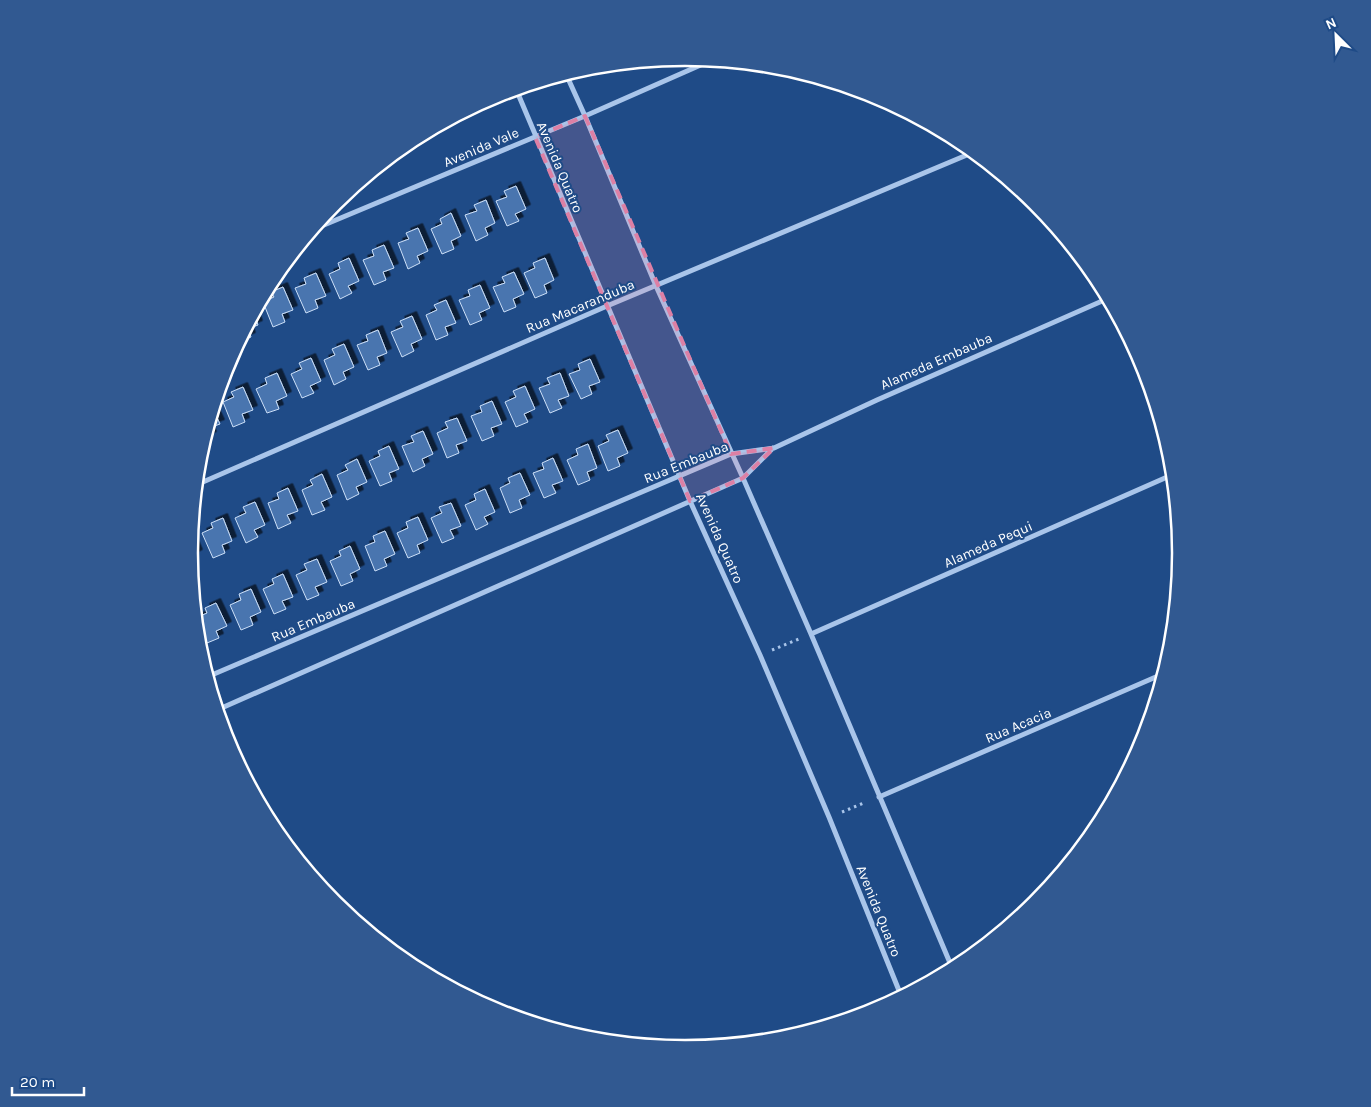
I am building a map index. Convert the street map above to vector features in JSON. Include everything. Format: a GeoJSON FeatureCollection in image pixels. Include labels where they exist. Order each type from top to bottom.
{"type":"FeatureCollection","features":[{"type":"Feature","properties":{"kind":"street","name":"Avenida Vale"},"geometry":{"type":"LineString","coordinates":[[327,224],[585,116],[698,66]]}},
{"type":"Feature","properties":{"kind":"street"},"geometry":{"type":"LineString","coordinates":[[569,81],[656,286],[811,634],[950,963]]}},
{"type":"Feature","properties":{"kind":"street","name":"Avenida Quatro"},"geometry":{"type":"LineString","coordinates":[[519,96],[690,501],[760,655],[830,817],[899,992]]}},
{"type":"Feature","properties":{"kind":"street","name":"Rua Macaranduba"},"geometry":{"type":"LineString","coordinates":[[204,482],[607,306],[966,155]]}},
{"type":"Feature","properties":{"kind":"street","name":"Alameda Embauba"},"geometry":{"type":"LineString","coordinates":[[774,448],[877,400],[1102,301]]}},
{"type":"Feature","properties":{"kind":"street"},"geometry":{"type":"LineString","coordinates":[[223,707],[743,478],[774,448]]}},
{"type":"Feature","properties":{"kind":"street","name":"Rua Embauba"},"geometry":{"type":"LineString","coordinates":[[214,674],[731,454],[774,448]]}},
{"type":"Feature","properties":{"kind":"street","name":"Alameda Pequi"},"geometry":{"type":"LineString","coordinates":[[811,634],[1167,477]]}},
{"type":"Feature","properties":{"kind":"street","name":"Rua Acacia"},"geometry":{"type":"LineString","coordinates":[[879,797],[1157,677]]}},
{"type":"Feature","properties":{"kind":"path"},"geometry":{"type":"LineString","coordinates":[[760,655],[811,634]]}},
{"type":"Feature","properties":{"kind":"path"},"geometry":{"type":"LineString","coordinates":[[830,817],[879,797]]}},
{"type":"Feature","properties":{"kind":"highlighted area"},"geometry":{"type":"Polygon","coordinates":[[[585,116],[731,454],[774,448],[743,478],[690,501],[535,137],[585,116]]]}},
{"type":"Feature","properties":{"kind":"building"},"geometry":{"type":"Polygon","coordinates":[[[516,186],[526,209],[515,214],[519,221],[507,226],[496,201],[507,197],[504,191],[516,186]]]}},
{"type":"Feature","properties":{"kind":"building"},"geometry":{"type":"Polygon","coordinates":[[[486,200],[495,223],[485,228],[488,235],[476,241],[465,215],[477,211],[474,205],[486,200]]]}},
{"type":"Feature","properties":{"kind":"building"},"geometry":{"type":"Polygon","coordinates":[[[451,213],[461,236],[451,241],[454,249],[442,254],[431,229],[442,224],[440,219],[451,213]]]}},
{"type":"Feature","properties":{"kind":"building"},"geometry":{"type":"Polygon","coordinates":[[[418,228],[428,251],[417,256],[420,263],[408,269],[398,243],[409,239],[406,233],[418,228]]]}},
{"type":"Feature","properties":{"kind":"building"},"geometry":{"type":"Polygon","coordinates":[[[384,245],[394,268],[383,272],[386,280],[374,285],[363,260],[374,256],[372,250],[384,245]]]}},
{"type":"Feature","properties":{"kind":"building"},"geometry":{"type":"Polygon","coordinates":[[[349,258],[359,281],[348,286],[352,293],[340,299],[329,274],[340,269],[338,263],[349,258]]]}},
{"type":"Feature","properties":{"kind":"building"},"geometry":{"type":"Polygon","coordinates":[[[545,258],[554,280],[544,285],[547,293],[535,298],[524,273],[535,268],[533,263],[545,258]]]}},
{"type":"Feature","properties":{"kind":"building"},"geometry":{"type":"Polygon","coordinates":[[[514,272],[524,294],[513,299],[516,307],[504,312],[493,287],[505,283],[502,277],[514,272]]]}},
{"type":"Feature","properties":{"kind":"building"},"geometry":{"type":"Polygon","coordinates":[[[316,273],[326,296],[315,300],[318,308],[306,313],[295,288],[306,284],[304,278],[316,273]]]}},
{"type":"Feature","properties":{"kind":"building"},"geometry":{"type":"Polygon","coordinates":[[[480,285],[490,308],[479,313],[482,320],[470,325],[459,300],[470,296],[468,290],[480,285]]]}},
{"type":"Feature","properties":{"kind":"building"},"geometry":{"type":"Polygon","coordinates":[[[283,287],[293,310],[282,314],[285,322],[273,327],[265,308],[271,298],[274,297],[273,295],[276,290],[283,287]]]}},
{"type":"Feature","properties":{"kind":"building"},"geometry":{"type":"Polygon","coordinates":[[[446,300],[456,323],[445,327],[448,335],[436,340],[426,315],[437,310],[434,305],[446,300]]]}},
{"type":"Feature","properties":{"kind":"building"},"geometry":{"type":"Polygon","coordinates":[[[412,316],[422,339],[411,344],[414,351],[402,357],[391,332],[403,327],[400,321],[412,316]]]}},
{"type":"Feature","properties":{"kind":"building"},"geometry":{"type":"Polygon","coordinates":[[[378,330],[387,353],[377,357],[380,365],[368,370],[357,345],[368,341],[366,335],[378,330]]]}},
{"type":"Feature","properties":{"kind":"building"},"geometry":{"type":"Polygon","coordinates":[[[344,344],[354,367],[343,372],[346,379],[334,385],[324,360],[335,355],[332,349],[344,344]]]}},
{"type":"Feature","properties":{"kind":"building"},"geometry":{"type":"Polygon","coordinates":[[[311,358],[321,381],[310,386],[314,393],[302,398],[291,374],[302,369],[299,363],[311,358]]]}},
{"type":"Feature","properties":{"kind":"building"},"geometry":{"type":"Polygon","coordinates":[[[590,359],[600,382],[589,386],[592,394],[581,399],[569,374],[580,370],[578,364],[590,359]]]}},
{"type":"Feature","properties":{"kind":"building"},"geometry":{"type":"Polygon","coordinates":[[[277,373],[287,396],[276,401],[279,409],[267,413],[256,389],[267,384],[265,378],[277,373]]]}},
{"type":"Feature","properties":{"kind":"building"},"geometry":{"type":"Polygon","coordinates":[[[560,373],[569,396],[558,400],[562,408],[550,413],[539,388],[550,384],[547,378],[560,373]]]}},
{"type":"Feature","properties":{"kind":"building"},"geometry":{"type":"Polygon","coordinates":[[[525,386],[535,409],[524,414],[528,422],[516,427],[505,402],[516,397],[513,391],[525,386]]]}},
{"type":"Feature","properties":{"kind":"building"},"geometry":{"type":"Polygon","coordinates":[[[243,387],[253,410],[242,414],[245,422],[233,427],[223,402],[234,397],[231,392],[243,387]]]}},
{"type":"Feature","properties":{"kind":"building"},"geometry":{"type":"Polygon","coordinates":[[[492,401],[502,424],[491,428],[494,436],[482,441],[471,416],[482,412],[480,406],[492,401]]]}},
{"type":"Feature","properties":{"kind":"building"},"geometry":{"type":"Polygon","coordinates":[[[457,418],[467,441],[456,445],[459,453],[447,458],[437,433],[448,428],[445,422],[457,418]]]}},
{"type":"Feature","properties":{"kind":"building"},"geometry":{"type":"Polygon","coordinates":[[[618,430],[628,453],[617,458],[620,466],[608,471],[598,446],[609,441],[606,435],[618,430]]]}},
{"type":"Feature","properties":{"kind":"building"},"geometry":{"type":"Polygon","coordinates":[[[423,431],[433,454],[422,459],[425,466],[413,472],[402,446],[414,442],[411,436],[423,431]]]}},
{"type":"Feature","properties":{"kind":"building"},"geometry":{"type":"Polygon","coordinates":[[[588,444],[597,468],[587,472],[590,480],[578,485],[567,460],[578,455],[576,449],[588,444]]]}},
{"type":"Feature","properties":{"kind":"building"},"geometry":{"type":"Polygon","coordinates":[[[389,446],[399,469],[389,473],[392,481],[380,486],[369,461],[380,456],[378,451],[389,446]]]}},
{"type":"Feature","properties":{"kind":"building"},"geometry":{"type":"Polygon","coordinates":[[[553,458],[563,481],[552,485],[556,493],[544,498],[533,473],[544,469],[542,463],[553,458]]]}},
{"type":"Feature","properties":{"kind":"building"},"geometry":{"type":"Polygon","coordinates":[[[357,459],[367,482],[356,487],[359,494],[347,500],[337,475],[348,470],[345,465],[357,459]]]}},
{"type":"Feature","properties":{"kind":"building"},"geometry":{"type":"Polygon","coordinates":[[[520,473],[530,495],[519,500],[522,508],[510,513],[500,488],[510,483],[508,478],[520,473]]]}},
{"type":"Feature","properties":{"kind":"building"},"geometry":{"type":"Polygon","coordinates":[[[322,474],[332,497],[321,502],[325,510],[312,515],[302,490],[313,485],[310,480],[322,474]]]}},
{"type":"Feature","properties":{"kind":"building"},"geometry":{"type":"Polygon","coordinates":[[[288,488],[298,511],[287,515],[291,523],[278,529],[268,503],[279,499],[277,493],[288,488]]]}},
{"type":"Feature","properties":{"kind":"building"},"geometry":{"type":"Polygon","coordinates":[[[485,489],[495,512],[484,517],[488,524],[476,530],[465,505],[476,500],[474,494],[485,489]]]}},
{"type":"Feature","properties":{"kind":"building"},"geometry":{"type":"Polygon","coordinates":[[[255,502],[265,525],[254,530],[258,537],[246,543],[235,518],[246,513],[243,507],[255,502]]]}},
{"type":"Feature","properties":{"kind":"building"},"geometry":{"type":"Polygon","coordinates":[[[451,503],[461,526],[450,530],[454,538],[442,543],[431,518],[442,513],[439,507],[451,503]]]}},
{"type":"Feature","properties":{"kind":"building"},"geometry":{"type":"Polygon","coordinates":[[[418,517],[428,540],[417,545],[420,553],[408,558],[397,533],[408,528],[406,522],[418,517]]]}},
{"type":"Feature","properties":{"kind":"building"},"geometry":{"type":"Polygon","coordinates":[[[223,518],[232,541],[222,545],[225,553],[213,558],[202,533],[213,528],[211,523],[223,518]]]}},
{"type":"Feature","properties":{"kind":"building"},"geometry":{"type":"Polygon","coordinates":[[[385,531],[395,554],[384,559],[387,566],[375,571],[365,546],[375,542],[373,536],[385,531]]]}},
{"type":"Feature","properties":{"kind":"building"},"geometry":{"type":"Polygon","coordinates":[[[350,546],[360,569],[350,574],[353,581],[341,586],[330,561],[341,556],[339,551],[350,546]]]}},
{"type":"Feature","properties":{"kind":"building"},"geometry":{"type":"Polygon","coordinates":[[[317,559],[327,582],[315,587],[319,595],[307,600],[296,575],[307,570],[304,564],[317,559]]]}},
{"type":"Feature","properties":{"kind":"building"},"geometry":{"type":"Polygon","coordinates":[[[283,574],[293,597],[282,601],[286,609],[274,614],[263,589],[274,584],[272,579],[283,574]]]}},
{"type":"Feature","properties":{"kind":"building"},"geometry":{"type":"Polygon","coordinates":[[[251,589],[261,612],[250,617],[253,625],[241,630],[230,605],[241,600],[239,594],[251,589]]]}},
{"type":"Feature","properties":{"kind":"building"},"geometry":{"type":"Polygon","coordinates":[[[216,603],[227,626],[216,631],[219,638],[207,643],[202,615],[207,613],[205,608],[216,603]]]}}]}
